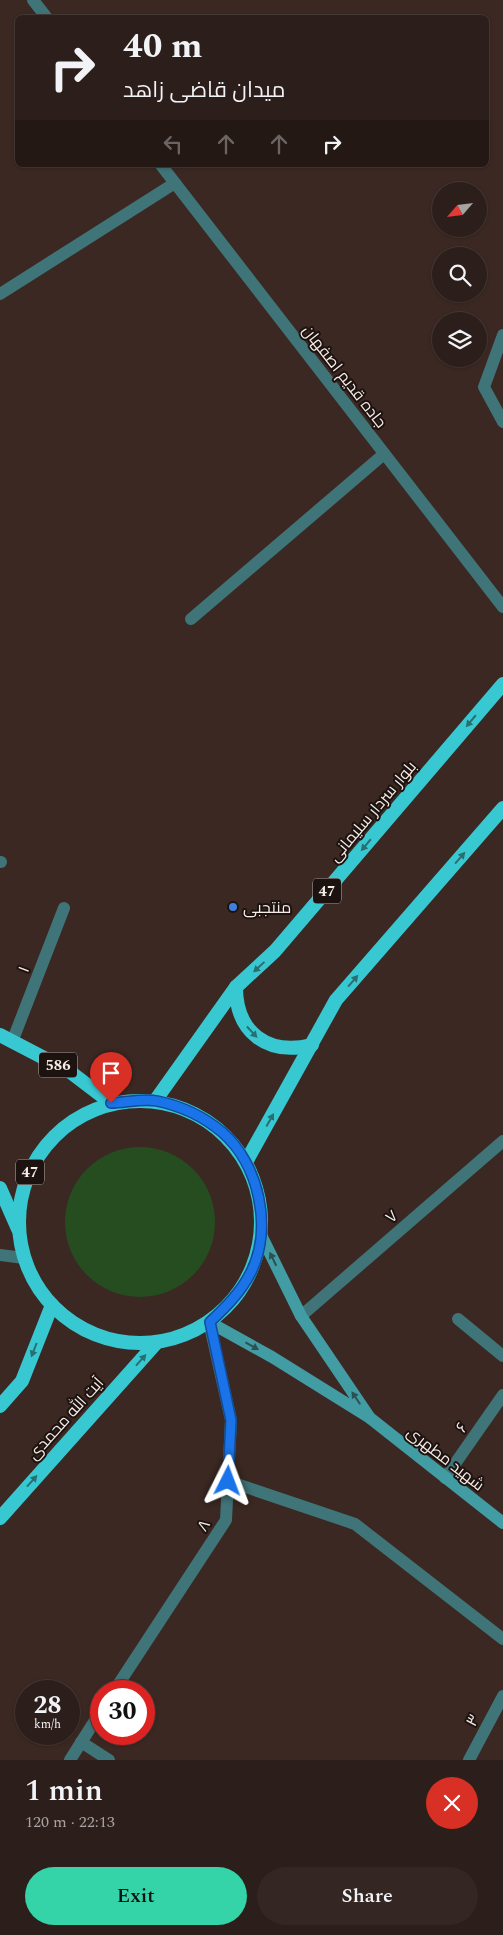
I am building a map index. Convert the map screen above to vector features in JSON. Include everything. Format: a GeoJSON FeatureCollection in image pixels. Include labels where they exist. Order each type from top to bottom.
{"type":"FeatureCollection","features":[{"type":"Feature","properties":{"kind":"highway","name":"بلوار سردار سلیمانی"},"geometry":{"type":"LineString","coordinates":[[155,1100],[236,987],[275,951],[503,684]]}},
{"type":"Feature","properties":{"kind":"highway"},"geometry":{"type":"LineString","coordinates":[[246,1162],[336,1000],[503,808]]}},
{"type":"Feature","properties":{"kind":"highway"},"geometry":{"type":"LineString","coordinates":[[236,987],[236,1002],[241,1016],[248,1029],[259,1039],[284,1049],[312,1045]]}},
{"type":"Feature","properties":{"kind":"highway","name":"586"},"geometry":{"type":"LineString","coordinates":[[6,1038],[69,1071],[111,1103]]}},
{"type":"Feature","properties":{"kind":"highway","name":"47"},"geometry":{"type":"LineString","coordinates":[[155,1100],[191,1111],[222,1132],[246,1162],[259,1198],[261,1235],[251,1271],[231,1303],[210,1322],[184,1335],[157,1342],[128,1342],[100,1336],[74,1324],[52,1305],[35,1283],[24,1258],[19,1230],[21,1196],[34,1162],[55,1134],[83,1114],[111,1103],[155,1100]]}},
{"type":"Feature","properties":{"kind":"highway"},"geometry":{"type":"LineString","coordinates":[[0,1188],[19,1230]]}},
{"type":"Feature","properties":{"kind":"highway"},"geometry":{"type":"LineString","coordinates":[[0,1406],[22,1381],[52,1305]]}},
{"type":"Feature","properties":{"kind":"highway","name":"آیت الله محمدی"},"geometry":{"type":"LineString","coordinates":[[0,1518],[157,1342]]}},
{"type":"Feature","properties":{"kind":"main road"},"geometry":{"type":"LineString","coordinates":[[261,1235],[301,1316],[370,1418]]}},
{"type":"Feature","properties":{"kind":"main road"},"geometry":{"type":"LineString","coordinates":[[210,1322],[272,1357],[370,1418]]}},
{"type":"Feature","properties":{"kind":"main road","name":"شهید مطهری"},"geometry":{"type":"LineString","coordinates":[[370,1418],[503,1523]]}},
{"type":"Feature","properties":{"kind":"street"},"geometry":{"type":"LineString","coordinates":[[33,0],[45,15]]}},
{"type":"Feature","properties":{"kind":"street","name":"جاده قدیم اصفهان"},"geometry":{"type":"LineString","coordinates":[[163,167],[503,607]]}},
{"type":"Feature","properties":{"kind":"street"},"geometry":{"type":"LineString","coordinates":[[0,294],[174,182]]}},
{"type":"Feature","properties":{"kind":"street"},"geometry":{"type":"LineString","coordinates":[[503,335],[484,388],[503,422]]}},
{"type":"Feature","properties":{"kind":"street"},"geometry":{"type":"LineString","coordinates":[[191,619],[384,454]]}},
{"type":"Feature","properties":{"kind":"street","name":"۱"},"geometry":{"type":"LineString","coordinates":[[6,1038],[64,908]]}},
{"type":"Feature","properties":{"kind":"street","name":"۷"},"geometry":{"type":"LineString","coordinates":[[301,1316],[503,1141]]}},
{"type":"Feature","properties":{"kind":"street"},"geometry":{"type":"LineString","coordinates":[[0,1256],[24,1258]]}},
{"type":"Feature","properties":{"kind":"street"},"geometry":{"type":"LineString","coordinates":[[458,1318],[503,1356]]}},
{"type":"Feature","properties":{"kind":"street","name":"۸"},"geometry":{"type":"LineString","coordinates":[[121,1680],[226,1520],[231,1420],[210,1322]]}},
{"type":"Feature","properties":{"kind":"street","name":"۶"},"geometry":{"type":"LineString","coordinates":[[445,1478],[503,1395]]}},
{"type":"Feature","properties":{"kind":"street"},"geometry":{"type":"LineString","coordinates":[[228,1481],[355,1524],[503,1639]]}},
{"type":"Feature","properties":{"kind":"street","name":"۳"},"geometry":{"type":"LineString","coordinates":[[469,1760],[503,1696]]}},
{"type":"Feature","properties":{"kind":"street"},"geometry":{"type":"LineString","coordinates":[[70,1760],[90,1728]]}},
{"type":"Feature","properties":{"kind":"street"},"geometry":{"type":"LineString","coordinates":[[81,1742],[109,1760]]}},
{"type":"Feature","properties":{"kind":"green space"},"geometry":{"type":"Polygon","coordinates":[[[140,1147],[169,1153],[193,1169],[209,1193],[215,1222],[209,1251],[193,1275],[169,1291],[140,1297],[111,1291],[87,1275],[71,1251],[65,1222],[71,1193],[87,1169],[111,1153],[140,1147]]]}},
{"type":"Feature","properties":{"kind":"place","name":"منتجبی"},"geometry":{"type":"Point","coordinates":[233,907]}},
{"type":"Feature","properties":{"kind":"route"},"geometry":{"type":"LineString","coordinates":[[111,1103],[155,1100],[191,1111],[222,1132],[246,1162],[259,1198],[261,1235],[251,1271],[231,1303],[210,1322],[231,1420],[228,1481]]}}]}
